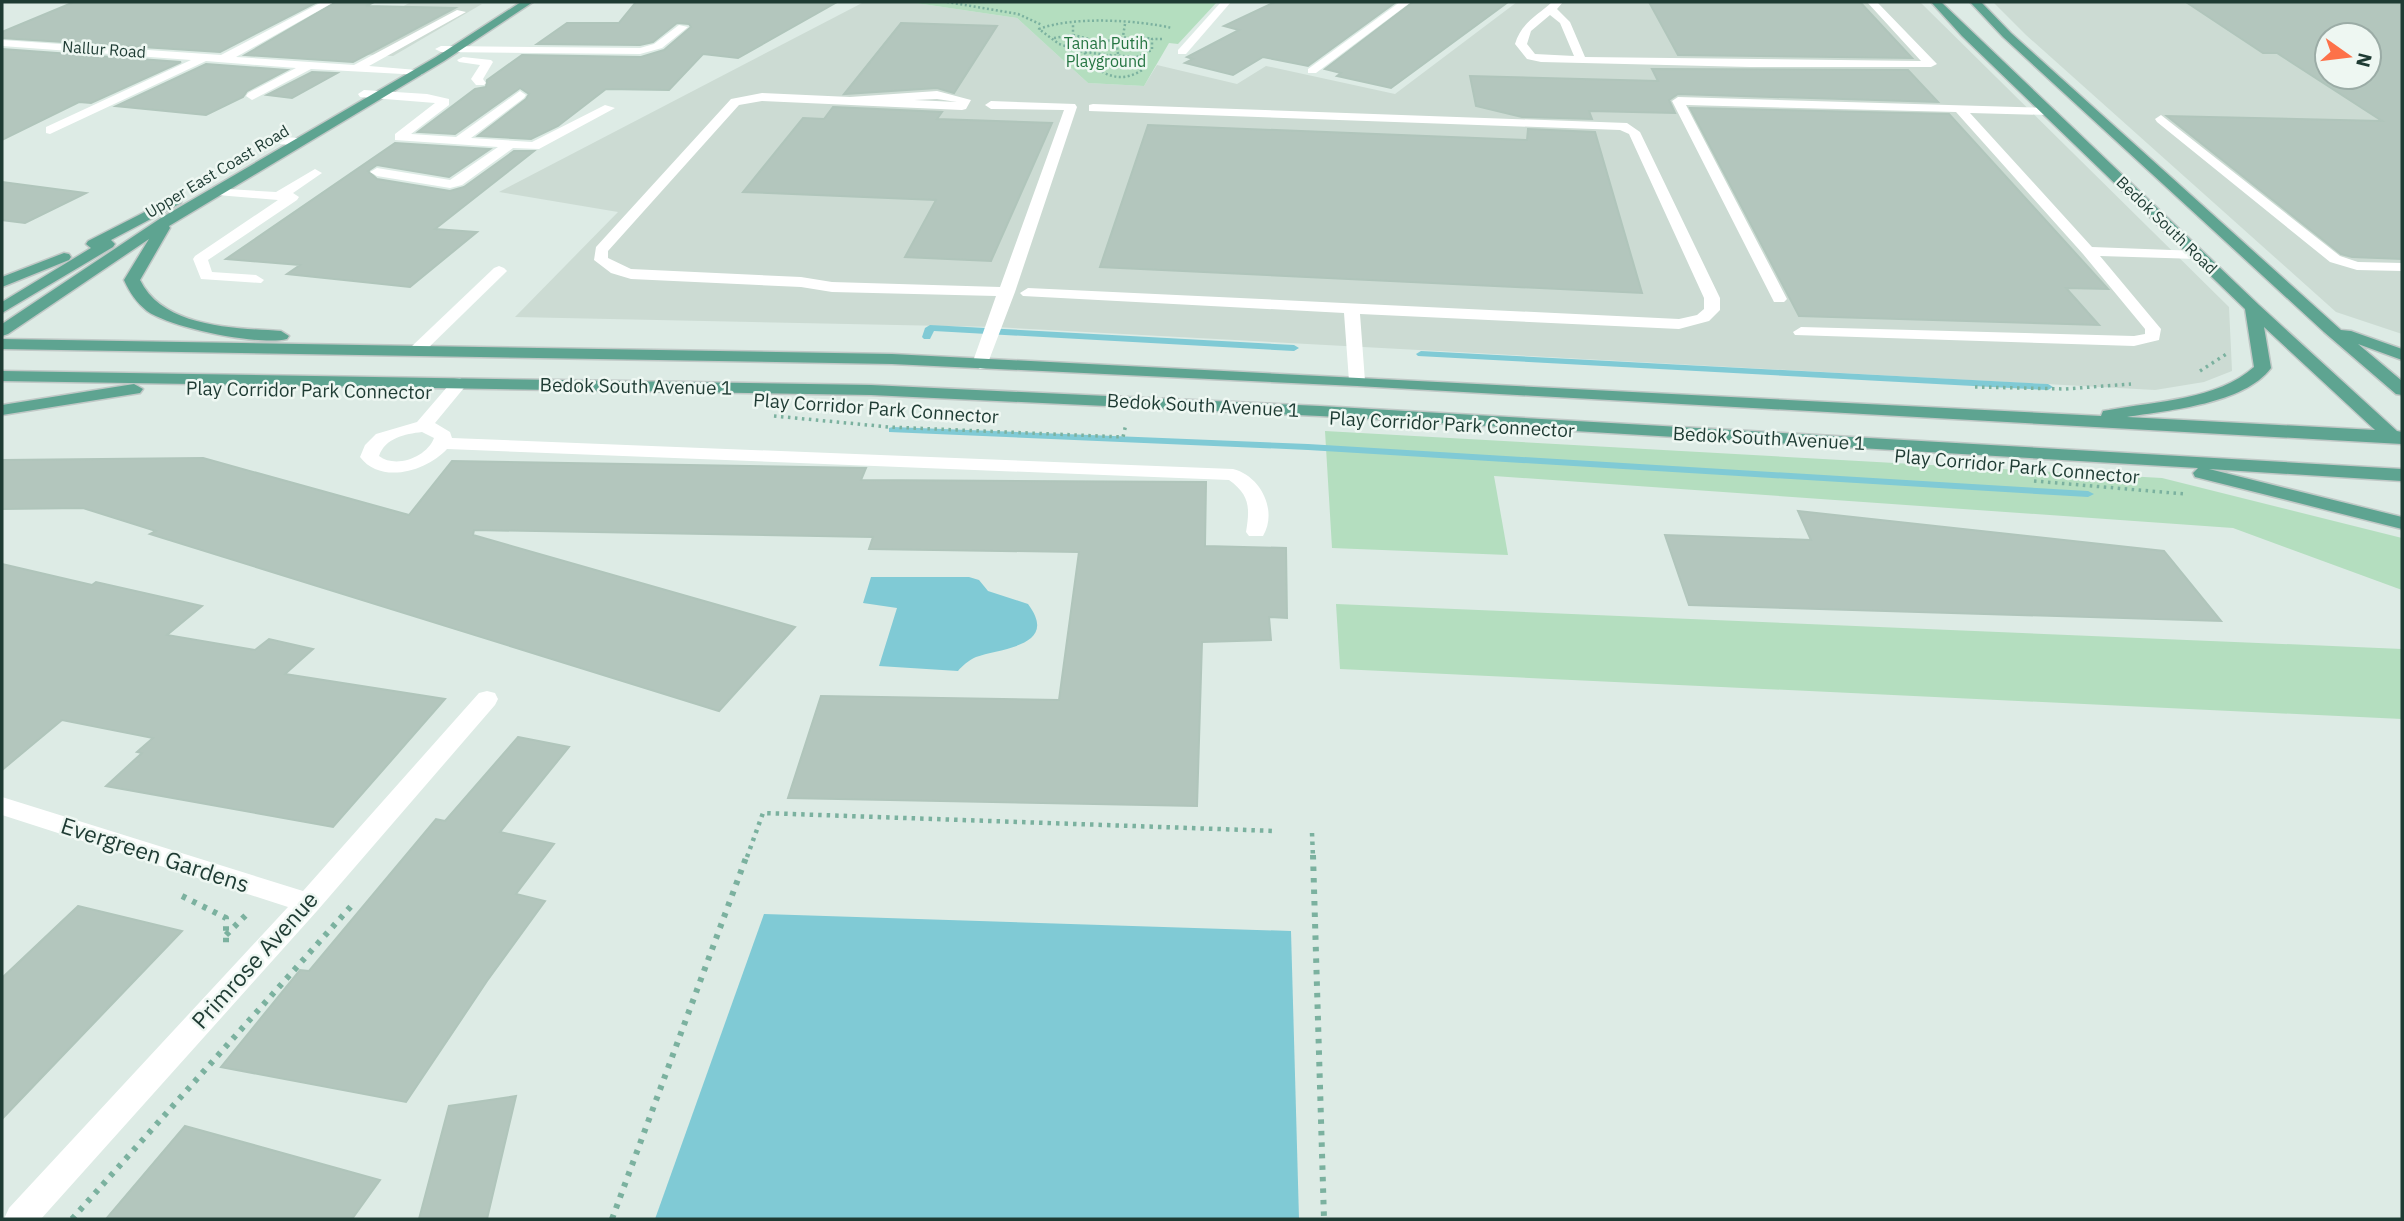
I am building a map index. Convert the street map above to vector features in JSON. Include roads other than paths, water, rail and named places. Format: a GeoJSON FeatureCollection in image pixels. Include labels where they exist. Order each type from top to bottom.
{"type":"FeatureCollection","features":[{"type":"Feature","properties":{"kind":"main road","name":"Upper East Coast Road"},"geometry":{"type":"LineString","coordinates":[[2,307],[213,187],[299,142],[417,73],[514,2]]}},
{"type":"Feature","properties":{"kind":"main road","name":"Upper East Coast Road"},"geometry":{"type":"LineString","coordinates":[[2,331],[284,141],[402,72],[456,49],[528,2]]}},
{"type":"Feature","properties":{"kind":"main road","name":"Bedok South Road"},"geometry":{"type":"LineString","coordinates":[[1936,2],[1966,34],[2253,309],[2399,440]]}},
{"type":"Feature","properties":{"kind":"main road","name":"Bedok South Road"},"geometry":{"type":"LineString","coordinates":[[1975,2],[2007,35],[2330,329],[2402,390]]}},
{"type":"Feature","properties":{"kind":"main road"},"geometry":{"type":"LineString","coordinates":[[2,282],[111,236],[213,187]]}},
{"type":"Feature","properties":{"kind":"main road"},"geometry":{"type":"LineString","coordinates":[[166,222],[132,281],[140,299],[160,315],[246,333],[443,352]]}},
{"type":"Feature","properties":{"kind":"main road"},"geometry":{"type":"LineString","coordinates":[[2076,421],[2222,393],[2258,375],[2263,368],[2253,309]]}},
{"type":"Feature","properties":{"kind":"main road"},"geometry":{"type":"LineString","coordinates":[[2330,329],[2402,355]]}},
{"type":"Feature","properties":{"kind":"main road","name":"Bedok South Avenue 1"},"geometry":{"type":"LineString","coordinates":[[2,344],[892,359],[1357,381],[2399,440]]}},
{"type":"Feature","properties":{"kind":"main road","name":"Bedok South Avenue 1"},"geometry":{"type":"LineString","coordinates":[[2,376],[871,390],[1208,404],[2402,475]]}},
{"type":"Feature","properties":{"kind":"main road"},"geometry":{"type":"LineString","coordinates":[[2,410],[191,380]]}},
{"type":"Feature","properties":{"kind":"main road"},"geometry":{"type":"LineString","coordinates":[[2148,461],[2402,523]]}},
{"type":"Feature","properties":{"kind":"street"},"geometry":{"type":"LineString","coordinates":[[225,58],[329,2]]}},
{"type":"Feature","properties":{"kind":"street"},"geometry":{"type":"LineString","coordinates":[[1182,52],[1227,2]]}},
{"type":"Feature","properties":{"kind":"street"},"geometry":{"type":"LineString","coordinates":[[1312,71],[1406,2]]}},
{"type":"Feature","properties":{"kind":"street"},"geometry":{"type":"LineString","coordinates":[[1580,60],[1565,22],[1555,6],[1529,25],[1521,44],[1531,57],[1541,59],[1580,60],[1931,64],[1872,2]]}},
{"type":"Feature","properties":{"kind":"street"},"geometry":{"type":"LineString","coordinates":[[357,68],[461,12]]}},
{"type":"Feature","properties":{"kind":"street"},"geometry":{"type":"LineString","coordinates":[[456,49],[640,51],[658,46],[683,27]]}},
{"type":"Feature","properties":{"kind":"street","name":"Nallur Road"},"geometry":{"type":"LineString","coordinates":[[2,43],[417,73]]}},
{"type":"Feature","properties":{"kind":"street"},"geometry":{"type":"LineString","coordinates":[[440,54],[487,62],[477,79],[480,83]]}},
{"type":"Feature","properties":{"kind":"street","name":"Nallur Road"},"geometry":{"type":"LineString","coordinates":[[50,130],[205,57]]}},
{"type":"Feature","properties":{"kind":"street"},"geometry":{"type":"LineString","coordinates":[[252,96],[310,65]]}},
{"type":"Feature","properties":{"kind":"street"},"geometry":{"type":"LineString","coordinates":[[364,94],[445,102],[399,137],[510,145],[534,146],[609,108]]}},
{"type":"Feature","properties":{"kind":"street"},"geometry":{"type":"LineString","coordinates":[[459,141],[520,95]]}},
{"type":"Feature","properties":{"kind":"street"},"geometry":{"type":"LineString","coordinates":[[850,101],[937,95],[965,100],[962,106],[850,101],[762,97],[735,103],[599,254],[605,265],[631,274],[801,282],[832,287],[1007,292]]}},
{"type":"Feature","properties":{"kind":"street"},"geometry":{"type":"LineString","coordinates":[[1779,299],[1678,102],[2048,111]]}},
{"type":"Feature","properties":{"kind":"street"},"geometry":{"type":"LineString","coordinates":[[980,364],[1072,107],[991,104]]}},
{"type":"Feature","properties":{"kind":"street"},"geometry":{"type":"LineString","coordinates":[[1028,293],[1679,324],[1703,318],[1712,310],[1712,299],[1634,132],[1623,126],[1093,108]]}},
{"type":"Feature","properties":{"kind":"street"},"geometry":{"type":"LineString","coordinates":[[1801,332],[2134,341],[2153,337],[2153,329],[2147,321],[2088,251],[1960,109]]}},
{"type":"Feature","properties":{"kind":"street"},"geometry":{"type":"LineString","coordinates":[[2161,119],[2335,259],[2357,266],[2402,267]]}},
{"type":"Feature","properties":{"kind":"street"},"geometry":{"type":"LineString","coordinates":[[284,141],[299,142]]}},
{"type":"Feature","properties":{"kind":"street"},"geometry":{"type":"LineString","coordinates":[[377,172],[450,184],[457,182],[510,145]]}},
{"type":"Feature","properties":{"kind":"street"},"geometry":{"type":"LineString","coordinates":[[279,196],[315,173]]}},
{"type":"Feature","properties":{"kind":"street"},"geometry":{"type":"LineString","coordinates":[[213,187],[292,197],[200,259],[206,276],[256,280]]}},
{"type":"Feature","properties":{"kind":"street"},"geometry":{"type":"LineString","coordinates":[[2088,251],[2198,255]]}},
{"type":"Feature","properties":{"kind":"street"},"geometry":{"type":"LineString","coordinates":[[416,350],[499,271]]}},
{"type":"Feature","properties":{"kind":"street"},"geometry":{"type":"LineString","coordinates":[[1352,308],[1357,381]]}},
{"type":"Feature","properties":{"kind":"street"},"geometry":{"type":"LineString","coordinates":[[422,427],[460,383]]}},
{"type":"Feature","properties":{"kind":"street"},"geometry":{"type":"LineString","coordinates":[[422,427],[439,431],[444,436],[443,443],[429,456],[404,465],[380,465],[369,457],[376,443],[385,437],[422,427]]}},
{"type":"Feature","properties":{"kind":"street"},"geometry":{"type":"LineString","coordinates":[[443,443],[1233,475],[1248,485],[1260,505],[1256,532]]}},
{"type":"Feature","properties":{"kind":"street","name":"Primrose Avenue"},"geometry":{"type":"LineString","coordinates":[[20,1219],[308,903],[487,699]]}},
{"type":"Feature","properties":{"kind":"street","name":"Evergreen Gardens"},"geometry":{"type":"LineString","coordinates":[[2,806],[308,903]]}},
{"type":"Feature","properties":{"kind":"water"},"geometry":{"type":"Polygon","coordinates":[[[871,577],[969,577],[979,580],[988,591],[1028,604],[1036,618],[1037,629],[1032,637],[1023,643],[976,657],[958,671],[879,666],[897,608],[863,603],[871,577]]]}},
{"type":"Feature","properties":{"kind":"water"},"geometry":{"type":"Polygon","coordinates":[[[764,914],[1291,931],[1299,1219],[655,1219],[764,914]]]}},
{"type":"Feature","properties":{"kind":"waterway"},"geometry":{"type":"LineString","coordinates":[[927,337],[930,328],[1294,348]]}},
{"type":"Feature","properties":{"kind":"waterway"},"geometry":{"type":"LineString","coordinates":[[1421,354],[2048,387]]}},
{"type":"Feature","properties":{"kind":"waterway"},"geometry":{"type":"LineString","coordinates":[[893,430],[1308,447],[2088,494]]}},
{"type":"Feature","properties":{"kind":"park label","name":"Tanah Putih Playground"},"geometry":{"type":"Point","coordinates":[1106,52]}}]}
